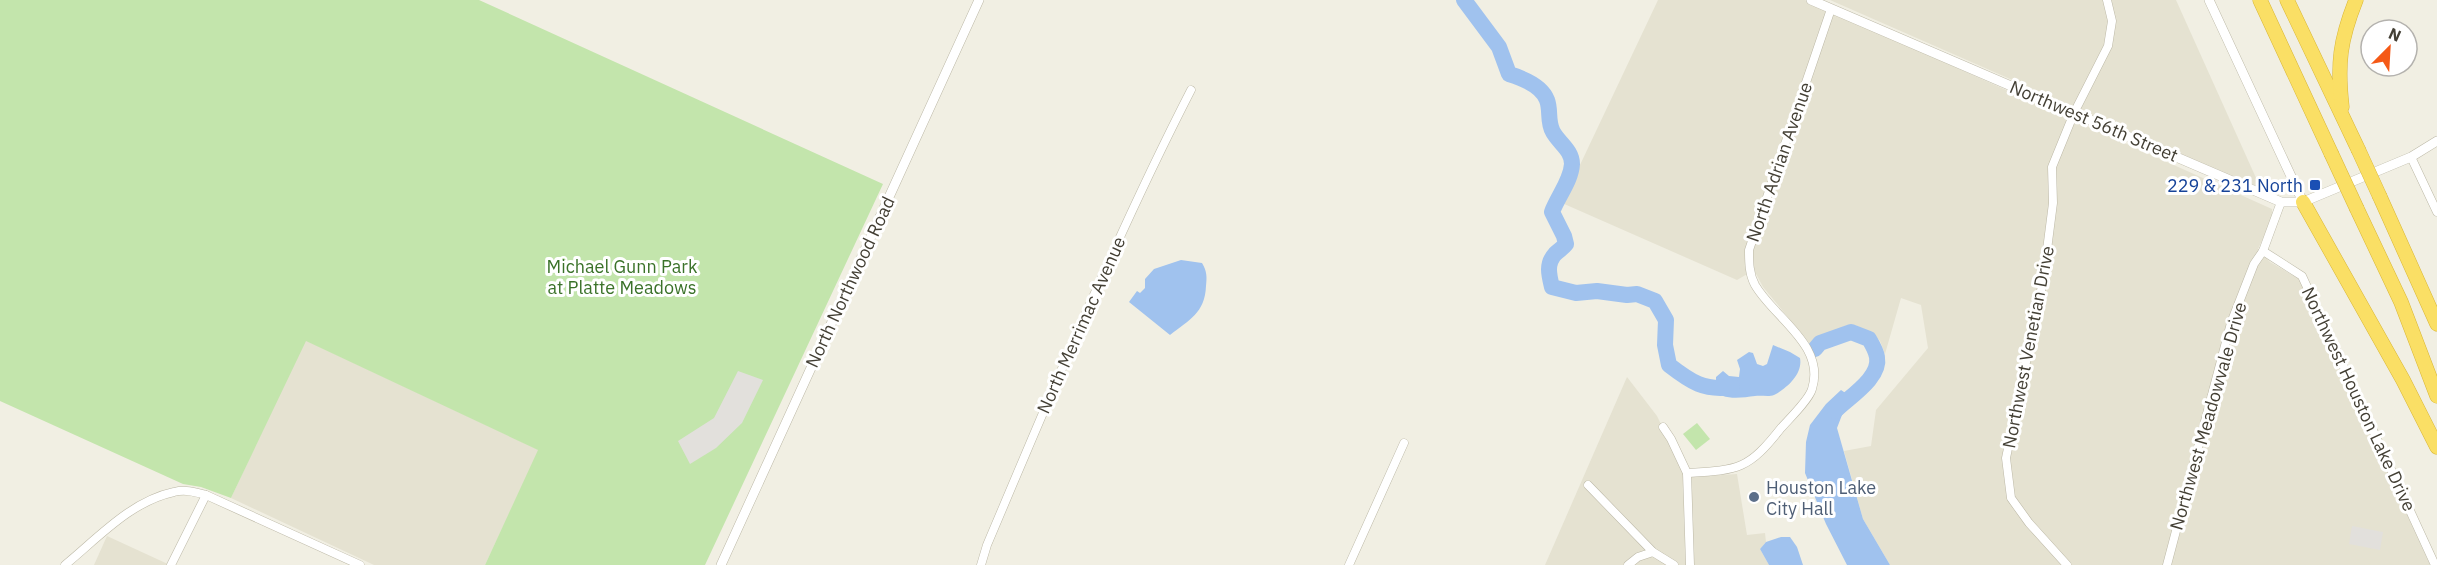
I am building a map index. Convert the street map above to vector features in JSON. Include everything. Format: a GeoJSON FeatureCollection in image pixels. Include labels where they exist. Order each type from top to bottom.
{"type":"FeatureCollection","features":[{"type":"Feature","properties":{"kind":"highway"},"geometry":{"type":"LineString","coordinates":[[2260,0],[2401,302],[2437,396]]}},
{"type":"Feature","properties":{"kind":"highway"},"geometry":{"type":"LineString","coordinates":[[2287,0],[2358,148],[2437,324]]}},
{"type":"Feature","properties":{"kind":"highway"},"geometry":{"type":"LineString","coordinates":[[2344,121],[2338,60],[2354,6],[2367,0]]}},
{"type":"Feature","properties":{"kind":"highway"},"geometry":{"type":"LineString","coordinates":[[2303,202],[2403,381],[2437,447]]}},
{"type":"Feature","properties":{"kind":"street","name":"North Northwood Road"},"geometry":{"type":"LineString","coordinates":[[721,565],[979,0]]}},
{"type":"Feature","properties":{"kind":"street","name":"Northwest Venetian Drive"},"geometry":{"type":"LineString","coordinates":[[2067,565],[2029,523],[2012,498],[2006,458],[2043,281],[2053,203],[2052,167],[2074,113],[2108,46],[2112,21],[2107,0]]}},
{"type":"Feature","properties":{"kind":"street"},"geometry":{"type":"LineString","coordinates":[[2209,0],[2303,202]]}},
{"type":"Feature","properties":{"kind":"street","name":"Northwest 56th Street"},"geometry":{"type":"LineString","coordinates":[[1817,1],[2281,202],[2303,202],[2411,157],[2437,141]]}},
{"type":"Feature","properties":{"kind":"street","name":"North Adrian Avenue"},"geometry":{"type":"LineString","coordinates":[[1688,473],[1731,470],[1762,452],[1812,391],[1815,373],[1813,360],[1804,344],[1755,285],[1749,269],[1749,250],[1831,9]]}},
{"type":"Feature","properties":{"kind":"street","name":"North Merrimac Avenue"},"geometry":{"type":"LineString","coordinates":[[981,565],[987,545],[1092,296],[1160,150],[1191,90]]}},
{"type":"Feature","properties":{"kind":"street"},"geometry":{"type":"LineString","coordinates":[[2411,157],[2437,212]]}},
{"type":"Feature","properties":{"kind":"street","name":"Northwest Meadowvale Drive"},"geometry":{"type":"LineString","coordinates":[[2167,565],[2231,323],[2281,202]]}},
{"type":"Feature","properties":{"kind":"street","name":"Northwest Houston Lake Drive"},"geometry":{"type":"LineString","coordinates":[[2263,250],[2302,276],[2327,326],[2435,565]]}},
{"type":"Feature","properties":{"kind":"street"},"geometry":{"type":"LineString","coordinates":[[1663,427],[1688,473],[1690,565]]}},
{"type":"Feature","properties":{"kind":"street"},"geometry":{"type":"LineString","coordinates":[[1349,565],[1404,443]]}},
{"type":"Feature","properties":{"kind":"street"},"geometry":{"type":"LineString","coordinates":[[1588,485],[1653,552],[1674,565]]}},
{"type":"Feature","properties":{"kind":"street"},"geometry":{"type":"LineString","coordinates":[[65,565],[138,505],[174,492],[188,491],[206,495],[360,565]]}},
{"type":"Feature","properties":{"kind":"street"},"geometry":{"type":"LineString","coordinates":[[171,565],[206,495]]}},
{"type":"Feature","properties":{"kind":"street"},"geometry":{"type":"LineString","coordinates":[[1628,565],[1638,557],[1653,552]]}},
{"type":"Feature","properties":{"kind":"shaded area"},"geometry":{"type":"Polygon","coordinates":[[[1658,0],[1805,0],[2272,209],[2272,219],[2258,249],[2270,262],[2299,279],[2430,565],[1890,565],[1863,519],[1844,451],[1871,446],[1876,410],[1928,348],[1921,305],[1901,298],[1885,354],[1880,341],[1873,333],[1855,325],[1834,331],[1811,345],[1763,287],[1754,270],[1737,280],[1562,203],[1658,0]]]}},
{"type":"Feature","properties":{"kind":"shaded area"},"geometry":{"type":"Polygon","coordinates":[[[1830,0],[2176,0],[2261,189],[1830,0]]]}},
{"type":"Feature","properties":{"kind":"shaded area"},"geometry":{"type":"Polygon","coordinates":[[[305,340],[539,450],[485,565],[374,565],[231,498],[305,340]]]}},
{"type":"Feature","properties":{"kind":"shaded area"},"geometry":{"type":"Polygon","coordinates":[[[738,371],[763,380],[742,423],[716,448],[690,464],[678,441],[714,418],[738,371]]]}},
{"type":"Feature","properties":{"kind":"shaded area"},"geometry":{"type":"Polygon","coordinates":[[[1627,377],[1657,416],[1685,474],[1692,477],[1737,474],[1747,535],[1765,533],[1766,542],[1760,549],[1769,565],[1545,565],[1627,377]]]}},
{"type":"Feature","properties":{"kind":"shaded area"},"geometry":{"type":"Polygon","coordinates":[[[2352,526],[2383,532],[2380,550],[2349,544],[2352,526]]]}},
{"type":"Feature","properties":{"kind":"shaded area"},"geometry":{"type":"Polygon","coordinates":[[[107,536],[170,565],[94,565],[107,536]]]}},
{"type":"Feature","properties":{"kind":"green space","name":"Michael Gunn Park at Platte Meadows"},"geometry":{"type":"Polygon","coordinates":[[[0,0],[479,0],[883,184],[705,565],[485,565],[538,450],[306,341],[231,498],[201,487],[183,484],[0,401],[0,0]]]}},
{"type":"Feature","properties":{"kind":"green space"},"geometry":{"type":"Polygon","coordinates":[[[1697,423],[1710,439],[1696,450],[1683,434],[1697,423]]]}},
{"type":"Feature","properties":{"kind":"water"},"geometry":{"type":"Polygon","coordinates":[[[1181,260],[1202,263],[1206,274],[1205,295],[1195,315],[1170,335],[1129,302],[1137,291],[1140,293],[1145,288],[1145,279],[1154,269],[1181,260]]]}},
{"type":"Feature","properties":{"kind":"water"},"geometry":{"type":"Polygon","coordinates":[[[1773,345],[1800,358],[1797,375],[1779,392],[1770,396],[1732,398],[1720,395],[1711,388],[1716,383],[1716,377],[1723,371],[1729,376],[1739,377],[1740,369],[1737,360],[1749,352],[1753,353],[1757,364],[1763,366],[1767,364],[1773,345]]]}},
{"type":"Feature","properties":{"kind":"water"},"geometry":{"type":"Polygon","coordinates":[[[1841,390],[1850,396],[1852,402],[1842,415],[1837,428],[1863,519],[1890,565],[1847,565],[1826,524],[1805,473],[1806,442],[1810,425],[1826,404],[1841,390]]]}},
{"type":"Feature","properties":{"kind":"water"},"geometry":{"type":"Polygon","coordinates":[[[1781,537],[1790,537],[1797,547],[1803,565],[1769,565],[1760,549],[1766,542],[1781,537]]]}},
{"type":"Feature","properties":{"kind":"waterway"},"geometry":{"type":"LineString","coordinates":[[1464,0],[1499,47],[1509,74],[1531,83],[1544,95],[1548,104],[1551,128],[1568,151],[1571,159],[1569,176],[1552,212],[1566,244],[1550,262],[1549,274],[1552,287],[1576,293],[1597,291],[1637,294],[1655,301],[1666,320],[1665,345],[1669,365],[1698,384],[1713,388],[1732,387]]}},
{"type":"Feature","properties":{"kind":"waterway"},"geometry":{"type":"LineString","coordinates":[[1815,349],[1820,343],[1851,332],[1869,339],[1876,352],[1877,365],[1869,380],[1835,411]]}},
{"type":"Feature","properties":{"kind":"place","name":"229 & 231 North"},"geometry":{"type":"Point","coordinates":[2315,185]}},
{"type":"Feature","properties":{"kind":"place","name":"Houston Lake City Hall"},"geometry":{"type":"Point","coordinates":[1754,497]}}]}
